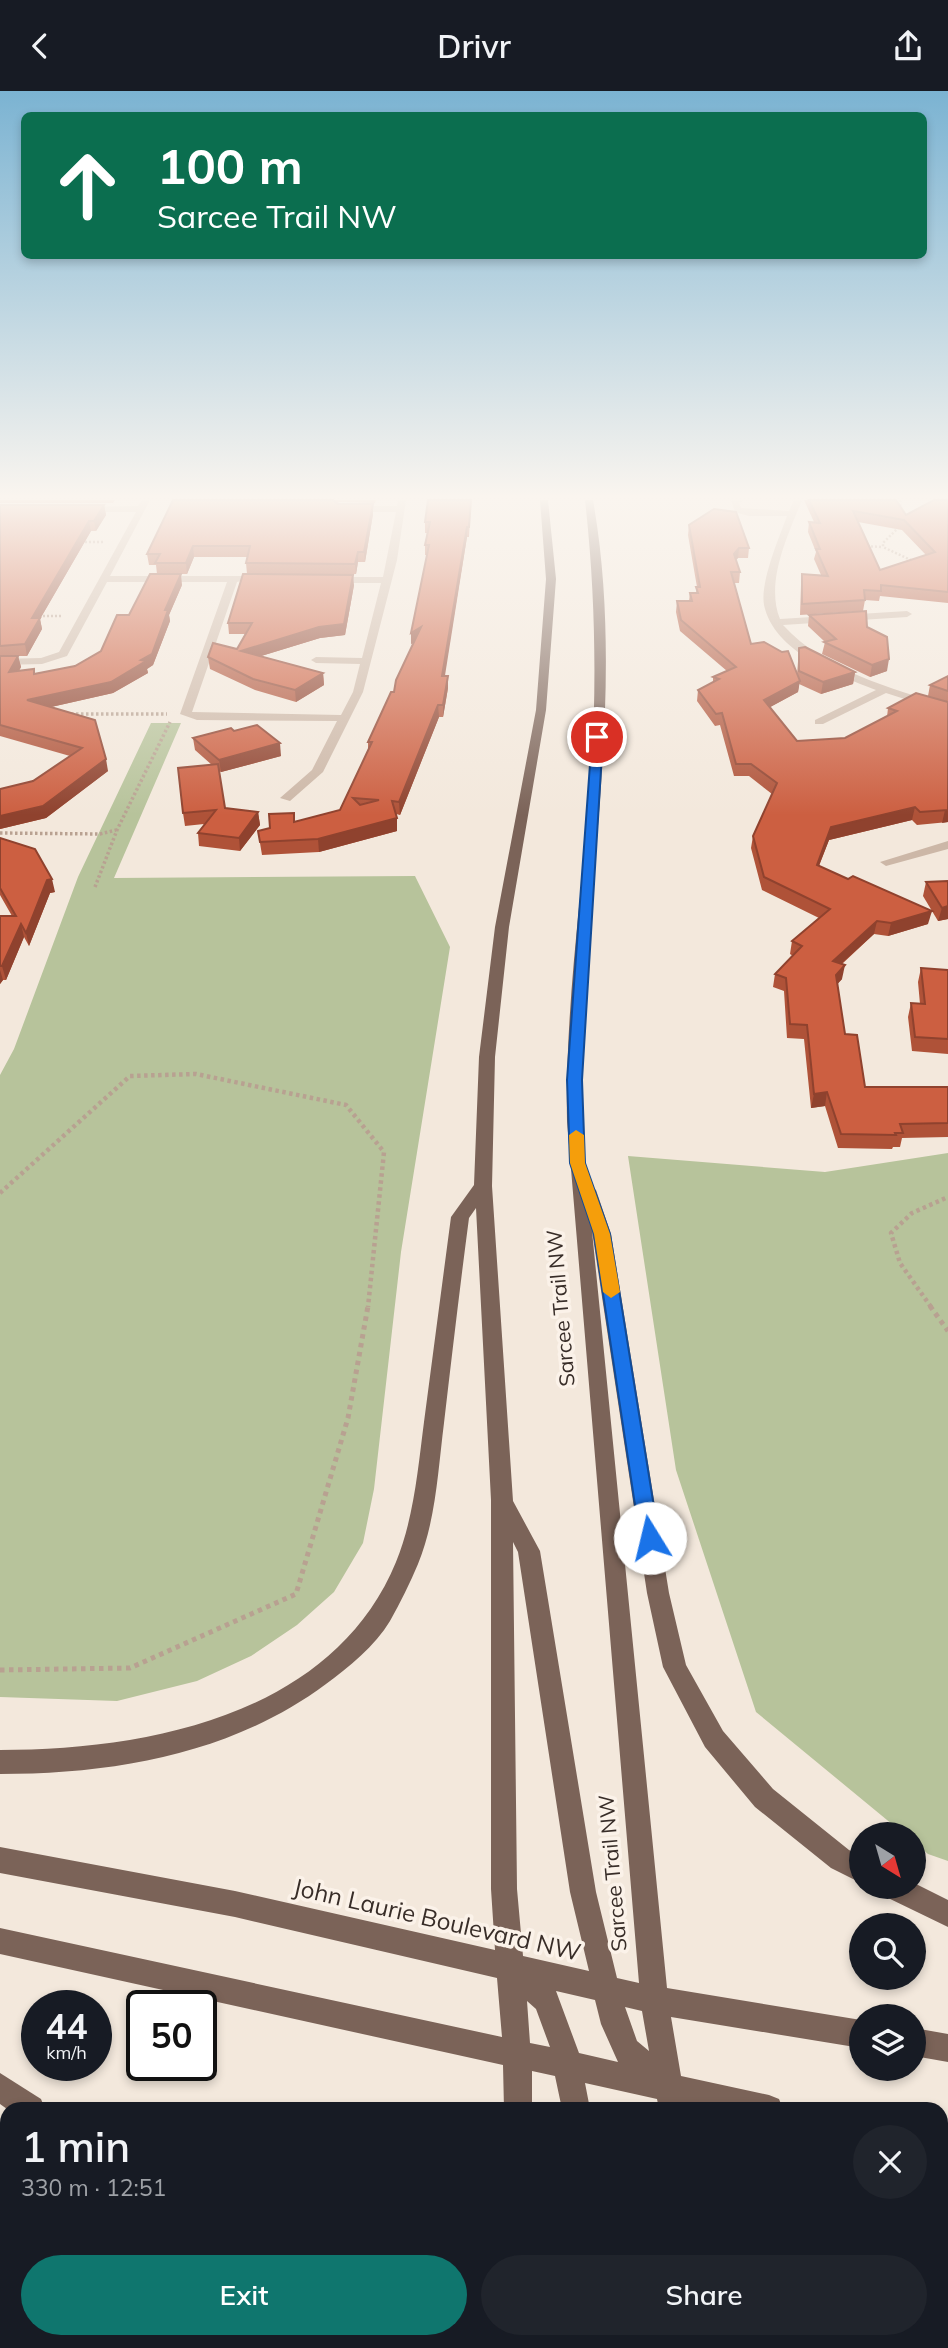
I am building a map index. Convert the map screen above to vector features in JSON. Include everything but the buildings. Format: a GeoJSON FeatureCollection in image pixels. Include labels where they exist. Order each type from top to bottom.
{"type":"FeatureCollection","features":[{"type":"Feature","properties":{"kind":"main road"},"geometry":{"type":"LineString","coordinates":[[518,2102],[517,2053],[504,1889],[502,1500],[483,1187],[487,1057],[502,927],[541,710],[549,605]]}},
{"type":"Feature","properties":{"kind":"main road","name":"Sarcee Trail NW"},"geometry":{"type":"LineString","coordinates":[[599,605],[601,684],[575,1080],[577,1163],[654,2000],[672,2098]]}},
{"type":"Feature","properties":{"kind":"main road"},"geometry":{"type":"LineString","coordinates":[[577,1163],[602,1234],[658,1593],[675,1667],[715,1739],[764,1798],[849,1864]]}},
{"type":"Feature","properties":{"kind":"main road"},"geometry":{"type":"LineString","coordinates":[[0,1762],[109,1757],[196,1740],[272,1708],[337,1665],[386,1610],[407,1564],[426,1489],[460,1217],[483,1187]]}},
{"type":"Feature","properties":{"kind":"main road"},"geometry":{"type":"LineString","coordinates":[[502,1500],[529,1551],[583,1892],[615,2024],[627,2052],[672,2098]]}},
{"type":"Feature","properties":{"kind":"main road","name":"John Laurie Boulevard NW"},"geometry":{"type":"LineString","coordinates":[[0,1860],[235,1904],[654,2000],[849,2032]]}},
{"type":"Feature","properties":{"kind":"main road"},"geometry":{"type":"LineString","coordinates":[[917,1899],[948,1914]]}},
{"type":"Feature","properties":{"kind":"main road"},"geometry":{"type":"LineString","coordinates":[[0,1941],[517,2053],[672,2098],[707,2102]]}},
{"type":"Feature","properties":{"kind":"main road"},"geometry":{"type":"LineString","coordinates":[[510,1967],[546,2000],[563,2042],[575,2102]]}},
{"type":"Feature","properties":{"kind":"main road"},"geometry":{"type":"LineString","coordinates":[[926,2044],[948,2048]]}},
{"type":"Feature","properties":{"kind":"main road"},"geometry":{"type":"LineString","coordinates":[[0,2087],[21,2102]]}},
{"type":"Feature","properties":{"kind":"street"},"geometry":{"type":"LineString","coordinates":[[0,662],[42,661],[62,654],[89,605]]}},
{"type":"Feature","properties":{"kind":"street"},"geometry":{"type":"LineString","coordinates":[[224,605],[186,713],[197,717],[345,718]]}},
{"type":"Feature","properties":{"kind":"street"},"geometry":{"type":"LineString","coordinates":[[286,798],[317,772],[358,692],[380,605]]}},
{"type":"Feature","properties":{"kind":"street"},"geometry":{"type":"LineString","coordinates":[[770,605],[785,636],[817,659],[948,711]]}},
{"type":"Feature","properties":{"kind":"street"},"geometry":{"type":"LineString","coordinates":[[778,622],[907,614]]}},
{"type":"Feature","properties":{"kind":"street"},"geometry":{"type":"LineString","coordinates":[[316,660],[366,661]]}},
{"type":"Feature","properties":{"kind":"street"},"geometry":{"type":"LineString","coordinates":[[819,722],[886,688]]}},
{"type":"Feature","properties":{"kind":"street"},"geometry":{"type":"LineString","coordinates":[[886,862],[948,845]]}},
{"type":"Feature","properties":{"kind":"path"},"geometry":{"type":"LineString","coordinates":[[27,615],[67,616]]}},
{"type":"Feature","properties":{"kind":"path"},"geometry":{"type":"LineString","coordinates":[[66,714],[186,713]]}},
{"type":"Feature","properties":{"kind":"path"},"geometry":{"type":"LineString","coordinates":[[95,887],[117,830],[171,720],[186,713]]}},
{"type":"Feature","properties":{"kind":"path"},"geometry":{"type":"LineString","coordinates":[[0,834],[100,834],[117,830]]}},
{"type":"Feature","properties":{"kind":"path"},"geometry":{"type":"LineString","coordinates":[[0,1193],[130,1076],[196,1074],[346,1105],[384,1152],[367,1313],[348,1418],[296,1594],[130,1668],[0,1670]]}},
{"type":"Feature","properties":{"kind":"path"},"geometry":{"type":"LineString","coordinates":[[948,1197],[912,1213],[891,1233],[900,1263],[948,1331]]}},
{"type":"Feature","properties":{"kind":"green space"},"geometry":{"type":"Polygon","coordinates":[[[151,723],[181,723],[114,878],[415,876],[450,947],[401,1252],[374,1489],[363,1543],[334,1592],[297,1625],[251,1656],[197,1681],[117,1701],[0,1697],[0,1075],[14,1049],[78,877],[151,723]]]}},
{"type":"Feature","properties":{"kind":"green space"},"geometry":{"type":"Polygon","coordinates":[[[948,1153],[948,1861],[926,1852],[926,1822],[889,1822],[756,1712],[676,1470],[628,1156],[825,1172],[948,1153]]]}},
{"type":"Feature","properties":{"kind":"slow traffic"},"geometry":{"type":"LineString","coordinates":[[576,1135],[577,1163],[602,1234],[611,1292]]}},
{"type":"Feature","properties":{"kind":"route"},"geometry":{"type":"LineString","coordinates":[[597,737],[575,1080],[577,1163],[602,1234],[650,1538]]}}]}
